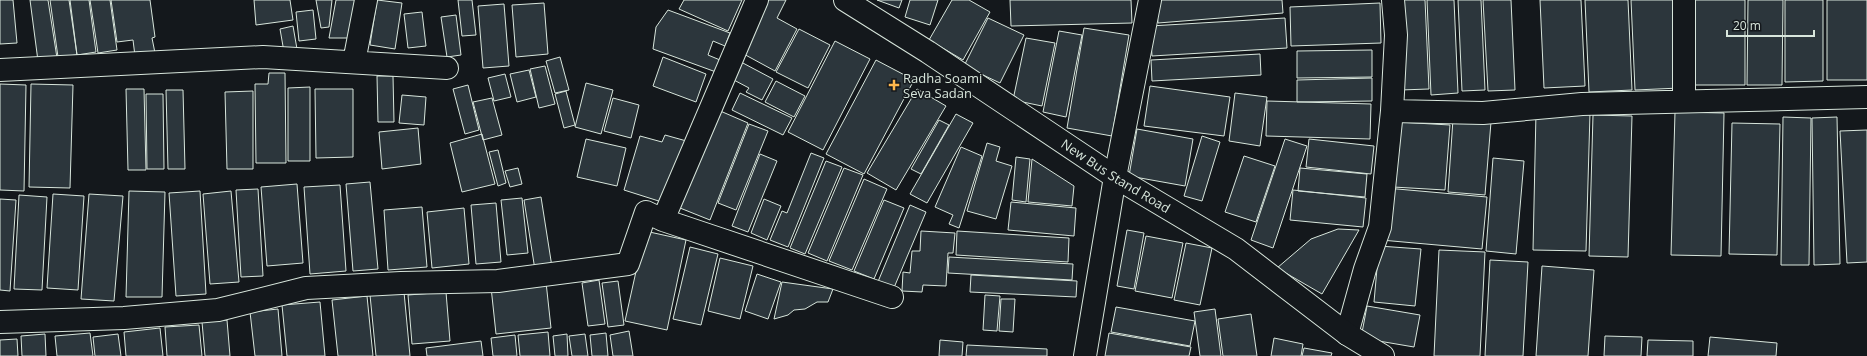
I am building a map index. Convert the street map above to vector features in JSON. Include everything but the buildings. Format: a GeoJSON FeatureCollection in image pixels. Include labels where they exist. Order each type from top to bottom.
{"type":"FeatureCollection","features":[{"type":"Feature","properties":{"kind":"main road"},"geometry":{"type":"LineString","coordinates":[[354,62],[366,0]]}},
{"type":"Feature","properties":{"kind":"main road"},"geometry":{"type":"LineString","coordinates":[[663,220],[757,0]]}},
{"type":"Feature","properties":{"kind":"main road","name":"New Bus Stand Road"},"geometry":{"type":"LineString","coordinates":[[845,0],[928,52],[1115,177],[1236,249],[1347,334],[1383,356]]}},
{"type":"Feature","properties":{"kind":"main road"},"geometry":{"type":"LineString","coordinates":[[1085,356],[1115,177],[1150,0]]}},
{"type":"Feature","properties":{"kind":"main road"},"geometry":{"type":"LineString","coordinates":[[1347,334],[1365,269],[1380,227],[1392,111],[1396,35],[1392,0]]}},
{"type":"Feature","properties":{"kind":"main road"},"geometry":{"type":"LineString","coordinates":[[1684,0],[1684,101]]}},
{"type":"Feature","properties":{"kind":"main road"},"geometry":{"type":"LineString","coordinates":[[0,70],[263,57],[446,68]]}},
{"type":"Feature","properties":{"kind":"main road"},"geometry":{"type":"LineString","coordinates":[[1392,111],[1483,113],[1582,104],[1867,97]]}},
{"type":"Feature","properties":{"kind":"main road"},"geometry":{"type":"LineString","coordinates":[[0,322],[124,318],[218,310],[306,288],[401,283],[498,281],[628,264],[646,212],[663,220],[892,297]]}},
{"type":"Feature","properties":{"kind":"place","name":"Radha Soami Seva Sadan"},"geometry":{"type":"Point","coordinates":[894,85]}}]}
